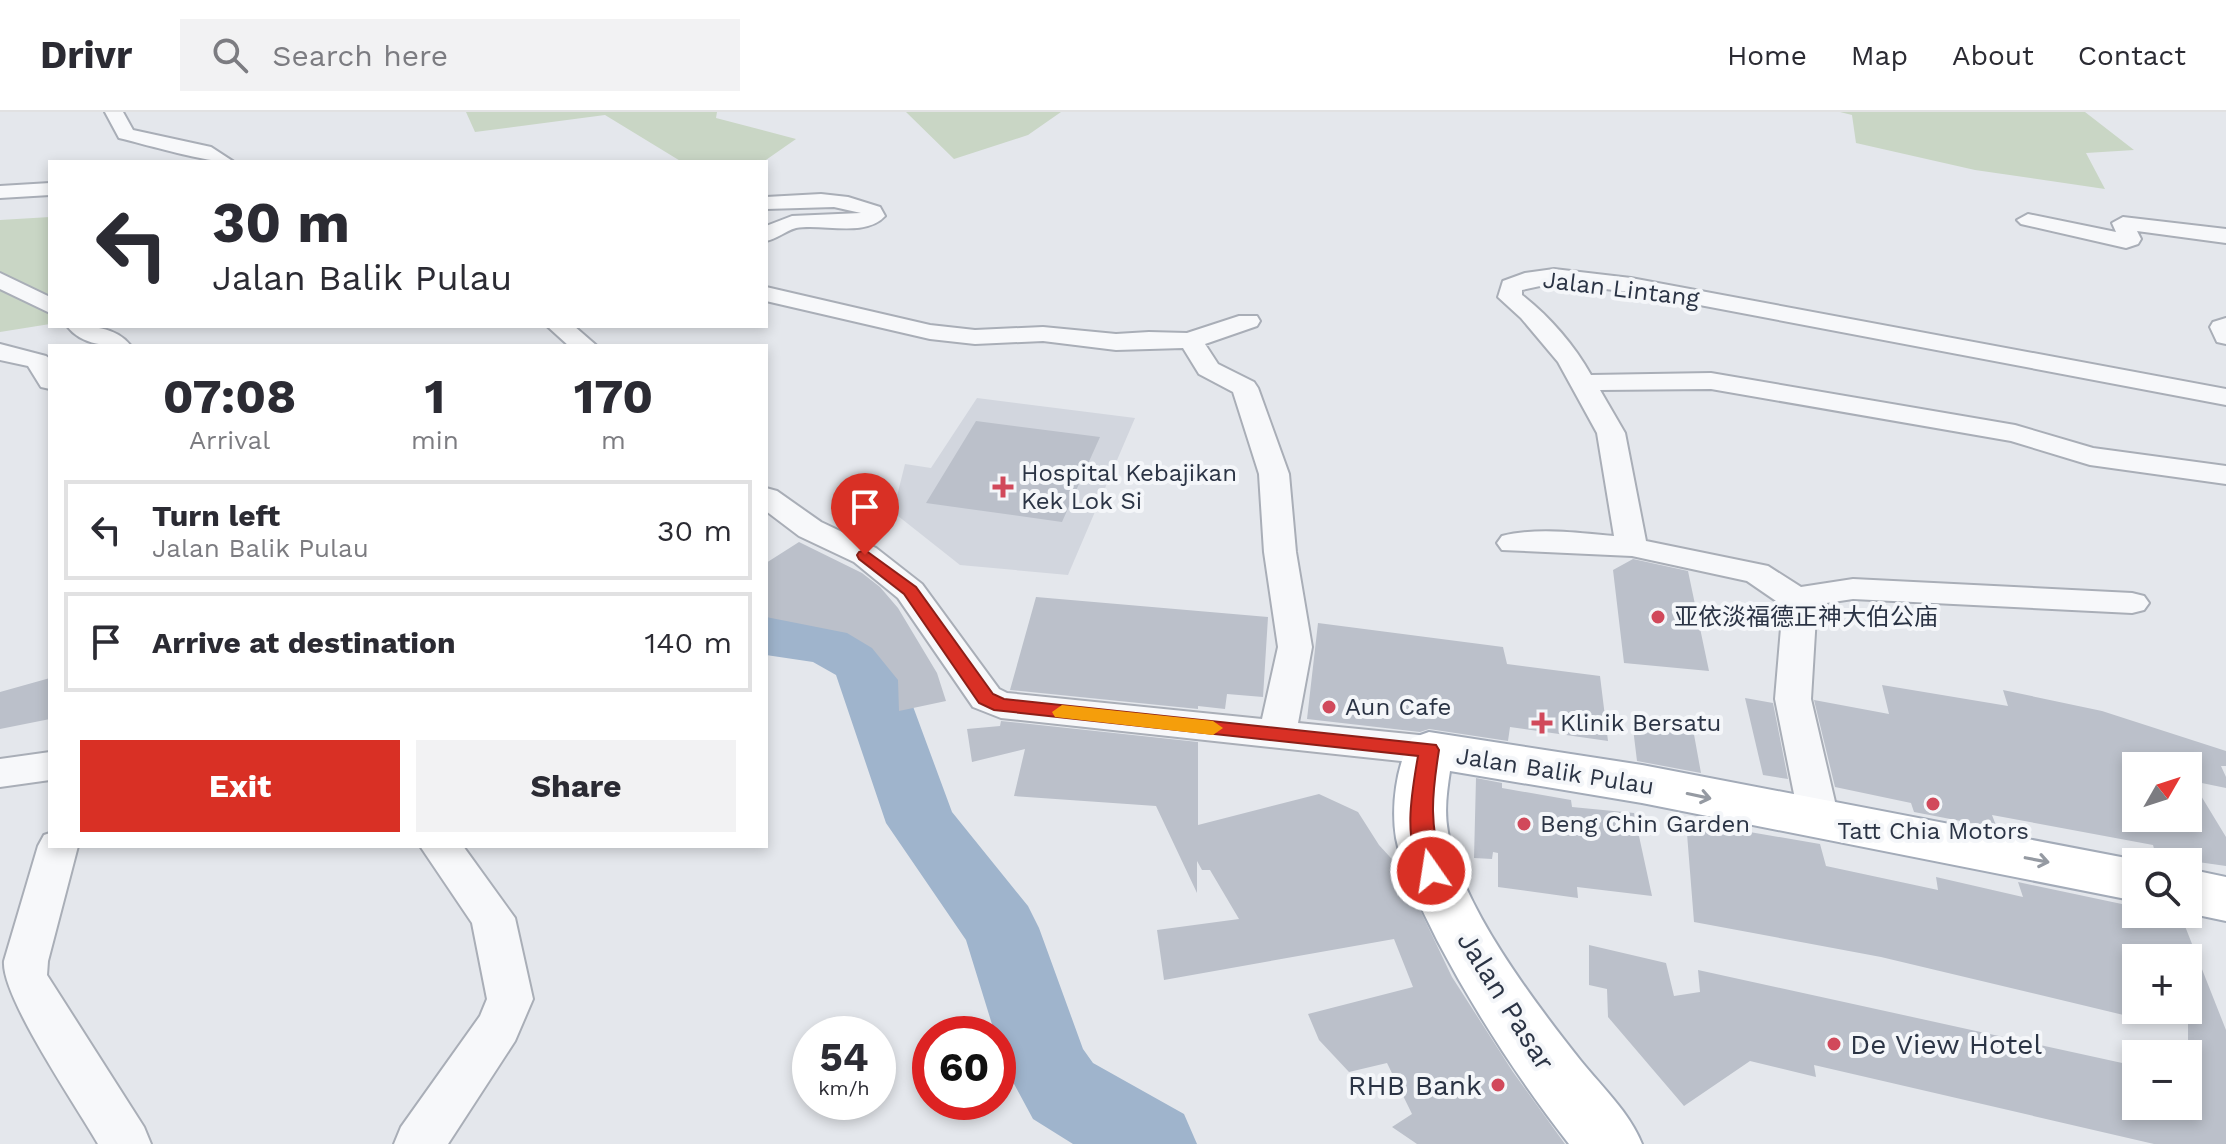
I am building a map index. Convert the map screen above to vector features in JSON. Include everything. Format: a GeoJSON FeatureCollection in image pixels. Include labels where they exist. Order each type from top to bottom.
{"type":"FeatureCollection","features":[{"type":"Feature","properties":{"kind":"main road","name":"Jalan Balik Pulau"},"geometry":{"type":"LineString","coordinates":[[1429,750],[1632,782],[2122,877]]}},
{"type":"Feature","properties":{"kind":"main road","name":"Jalan Pasar"},"geometry":{"type":"LineString","coordinates":[[1429,750],[1420,802],[1421,830],[1431,871],[1486,975],[1560,1088],[1610,1144]]}},
{"type":"Feature","properties":{"kind":"main road"},"geometry":{"type":"LineString","coordinates":[[2202,894],[2226,899]]}},
{"type":"Feature","properties":{"kind":"street"},"geometry":{"type":"LineString","coordinates":[[114,112],[126,134],[204,151],[220,160]]}},
{"type":"Feature","properties":{"kind":"street"},"geometry":{"type":"LineString","coordinates":[[0,192],[48,189]]}},
{"type":"Feature","properties":{"kind":"street"},"geometry":{"type":"LineString","coordinates":[[768,203],[835,201],[863,206],[873,211],[874,216],[863,221],[802,220],[768,232]]}},
{"type":"Feature","properties":{"kind":"street"},"geometry":{"type":"LineString","coordinates":[[2028,220],[2126,241],[2129,238],[2123,223],[2226,236]]}},
{"type":"Feature","properties":{"kind":"street","name":"Jalan Lintang"},"geometry":{"type":"LineString","coordinates":[[1632,547],[1611,433],[1586,384],[1530,313],[1510,297],[1511,286],[1526,278],[1547,275],[1631,285],[2226,397]]}},
{"type":"Feature","properties":{"kind":"street"},"geometry":{"type":"LineString","coordinates":[[0,280],[48,305]]}},
{"type":"Feature","properties":{"kind":"street"},"geometry":{"type":"LineString","coordinates":[[768,294],[930,332],[975,337],[1043,334],[1116,342],[1149,339],[1191,341],[1214,330],[1248,321]]}},
{"type":"Feature","properties":{"kind":"street"},"geometry":{"type":"LineString","coordinates":[[2226,325],[2222,327],[2226,337]]}},
{"type":"Feature","properties":{"kind":"street"},"geometry":{"type":"LineString","coordinates":[[83,328],[114,344]]}},
{"type":"Feature","properties":{"kind":"street"},"geometry":{"type":"LineString","coordinates":[[562,328],[582,344]]}},
{"type":"Feature","properties":{"kind":"street"},"geometry":{"type":"LineString","coordinates":[[1191,341],[1208,369],[1245,388],[1274,474],[1280,552],[1295,647],[1277,734]]}},
{"type":"Feature","properties":{"kind":"street"},"geometry":{"type":"LineString","coordinates":[[0,352],[32,357],[48,373]]}},
{"type":"Feature","properties":{"kind":"street"},"geometry":{"type":"LineString","coordinates":[[1586,384],[1607,381],[1711,381],[2015,433],[2090,456],[2226,475]]}},
{"type":"Feature","properties":{"kind":"street","name":"Jalan Balik Pulau"},"geometry":{"type":"LineString","coordinates":[[768,498],[810,529],[865,555],[910,591],[986,698],[1016,708],[1429,750]]}},
{"type":"Feature","properties":{"kind":"street"},"geometry":{"type":"LineString","coordinates":[[1513,543],[1559,541],[1632,547],[1757,573],[1795,598],[1853,589],[2132,603]]}},
{"type":"Feature","properties":{"kind":"street"},"geometry":{"type":"LineString","coordinates":[[1795,598],[1799,616],[1793,699],[1819,819]]}},
{"type":"Feature","properties":{"kind":"street"},"geometry":{"type":"LineString","coordinates":[[0,773],[48,766]]}},
{"type":"Feature","properties":{"kind":"street"},"geometry":{"type":"LineString","coordinates":[[57,848],[26,961],[25,975],[31,990],[126,1144]]}},
{"type":"Feature","properties":{"kind":"street"},"geometry":{"type":"LineString","coordinates":[[419,1144],[499,1027],[510,999],[493,918],[441,848]]}},
{"type":"Feature","properties":{"kind":"shaded area","name":"Hospital Kebajikan Kek Lok Si"},"geometry":{"type":"Polygon","coordinates":[[[977,398],[1135,418],[1068,575],[960,565],[893,512],[905,464],[931,468],[977,398]]]}},
{"type":"Feature","properties":{"kind":"green space"},"geometry":{"type":"Polygon","coordinates":[[[466,112],[717,112],[716,118],[796,139],[766,160],[679,160],[605,115],[475,132],[466,112]]]}},
{"type":"Feature","properties":{"kind":"green space"},"geometry":{"type":"Polygon","coordinates":[[[906,112],[1061,112],[1028,135],[954,159],[906,112]]]}},
{"type":"Feature","properties":{"kind":"green space"},"geometry":{"type":"Polygon","coordinates":[[[1840,112],[2085,112],[2134,150],[2086,153],[2105,189],[1975,170],[1856,143],[1852,115],[1840,112]]]}},
{"type":"Feature","properties":{"kind":"green space"},"geometry":{"type":"Polygon","coordinates":[[[48,217],[48,324],[0,332],[0,220],[48,217]]]}},
{"type":"Feature","properties":{"kind":"building"},"geometry":{"type":"Polygon","coordinates":[[[976,421],[1100,437],[1062,522],[926,503],[976,421]]]}},
{"type":"Feature","properties":{"kind":"building"},"geometry":{"type":"Polygon","coordinates":[[[799,542],[862,573],[880,587],[898,608],[937,673],[946,701],[899,711],[898,680],[872,648],[847,633],[768,617],[768,562],[799,542]]]}},
{"type":"Feature","properties":{"kind":"building","name":"亚依淡福德正神大伯公庙"},"geometry":{"type":"Polygon","coordinates":[[[1633,559],[1688,571],[1709,671],[1624,663],[1613,570],[1633,559]]]}},
{"type":"Feature","properties":{"kind":"building"},"geometry":{"type":"Polygon","coordinates":[[[1036,597],[1268,617],[1263,697],[1227,694],[1225,709],[1198,706],[1198,709],[1010,690],[1036,597]]]}},
{"type":"Feature","properties":{"kind":"building"},"geometry":{"type":"Polygon","coordinates":[[[1318,623],[1503,647],[1507,664],[1600,676],[1608,741],[1510,727],[1508,741],[1429,729],[1420,732],[1307,719],[1318,623]]]}},
{"type":"Feature","properties":{"kind":"building"},"geometry":{"type":"Polygon","coordinates":[[[48,679],[48,719],[0,729],[0,692],[48,679]]]}},
{"type":"Feature","properties":{"kind":"building"},"geometry":{"type":"Polygon","coordinates":[[[1882,685],[2008,706],[2003,690],[2102,711],[2226,751],[2226,766],[2221,766],[2226,777],[2226,788],[2202,783],[2202,752],[2122,752],[2122,832],[2202,832],[2202,797],[2226,837],[2226,866],[2202,863],[2202,848],[2154,848],[2153,845],[1992,815],[1997,828],[1914,812],[1911,803],[1835,787],[1814,700],[1889,714],[1882,685]]]}},
{"type":"Feature","properties":{"kind":"building"},"geometry":{"type":"Polygon","coordinates":[[[1745,698],[1773,703],[1788,779],[1763,775],[1745,698]]]}},
{"type":"Feature","properties":{"kind":"building"},"geometry":{"type":"Polygon","coordinates":[[[1632,720],[1693,729],[1701,773],[1637,761],[1632,720]]]}},
{"type":"Feature","properties":{"kind":"building"},"geometry":{"type":"Polygon","coordinates":[[[1001,721],[1198,742],[1198,825],[1319,794],[1358,812],[1379,845],[1400,868],[1452,977],[1513,1072],[1565,1144],[1417,1144],[1392,1127],[1412,1114],[1387,1063],[1349,1072],[1319,1040],[1308,1014],[1413,987],[1394,939],[1164,980],[1157,930],[1239,919],[1210,870],[1202,870],[1197,861],[1197,893],[1156,806],[1014,796],[1025,749],[972,762],[967,729],[1000,726],[1001,721]]]}},
{"type":"Feature","properties":{"kind":"building","name":"Beng Chin Garden"},"geometry":{"type":"Polygon","coordinates":[[[1476,778],[1502,783],[1502,788],[1571,800],[1572,807],[1634,813],[1652,896],[1577,887],[1578,898],[1498,887],[1498,853],[1493,852],[1492,859],[1474,858],[1476,778]]]}},
{"type":"Feature","properties":{"kind":"building"},"geometry":{"type":"Polygon","coordinates":[[[1686,821],[1820,844],[1826,866],[1938,890],[1936,877],[2023,897],[2018,882],[2122,904],[2122,928],[2186,928],[2192,944],[2122,944],[2122,1015],[1881,957],[1694,922],[1686,821]]]}},
{"type":"Feature","properties":{"kind":"building"},"geometry":{"type":"Polygon","coordinates":[[[1589,945],[1666,963],[1674,996],[1700,992],[1698,970],[2122,1063],[2122,1120],[2202,1120],[2202,1040],[2188,1040],[2188,1024],[2202,1024],[2202,969],[2226,1030],[2226,1144],[2154,1144],[1814,1065],[1816,1077],[1750,1061],[1684,1106],[1608,1017],[1607,989],[1589,985],[1589,945]]]}},
{"type":"Feature","properties":{"kind":"waterway"},"geometry":{"type":"LineString","coordinates":[[768,635],[829,644],[862,663],[879,701],[921,823],[1001,928],[1048,1069],[1063,1091],[1153,1144]]}},
{"type":"Feature","properties":{"kind":"slow traffic"},"geometry":{"type":"LineString","coordinates":[[1062,712],[1213,728]]}},
{"type":"Feature","properties":{"kind":"place","name":"Hospital Kebajikan Kek Lok Si"},"geometry":{"type":"Point","coordinates":[1003,487]}},
{"type":"Feature","properties":{"kind":"place","name":"亚依淡福德正神大伯公庙"},"geometry":{"type":"Point","coordinates":[1658,617]}},
{"type":"Feature","properties":{"kind":"place","name":"Aun Cafe"},"geometry":{"type":"Point","coordinates":[1329,707]}},
{"type":"Feature","properties":{"kind":"place","name":"Klinik Bersatu"},"geometry":{"type":"Point","coordinates":[1542,723]}},
{"type":"Feature","properties":{"kind":"place","name":"Tatt Chia Motors"},"geometry":{"type":"Point","coordinates":[1933,804]}},
{"type":"Feature","properties":{"kind":"place","name":"Beng Chin Garden"},"geometry":{"type":"Point","coordinates":[1524,824]}},
{"type":"Feature","properties":{"kind":"place","name":"De View Hotel"},"geometry":{"type":"Point","coordinates":[1834,1044]}},
{"type":"Feature","properties":{"kind":"place","name":"RHB Bank"},"geometry":{"type":"Point","coordinates":[1498,1085]}},
{"type":"Feature","properties":{"kind":"route"},"geometry":{"type":"LineString","coordinates":[[865,555],[910,591],[969,677],[986,698],[1001,705],[1429,750],[1420,802],[1421,830],[1431,871]]}}]}
